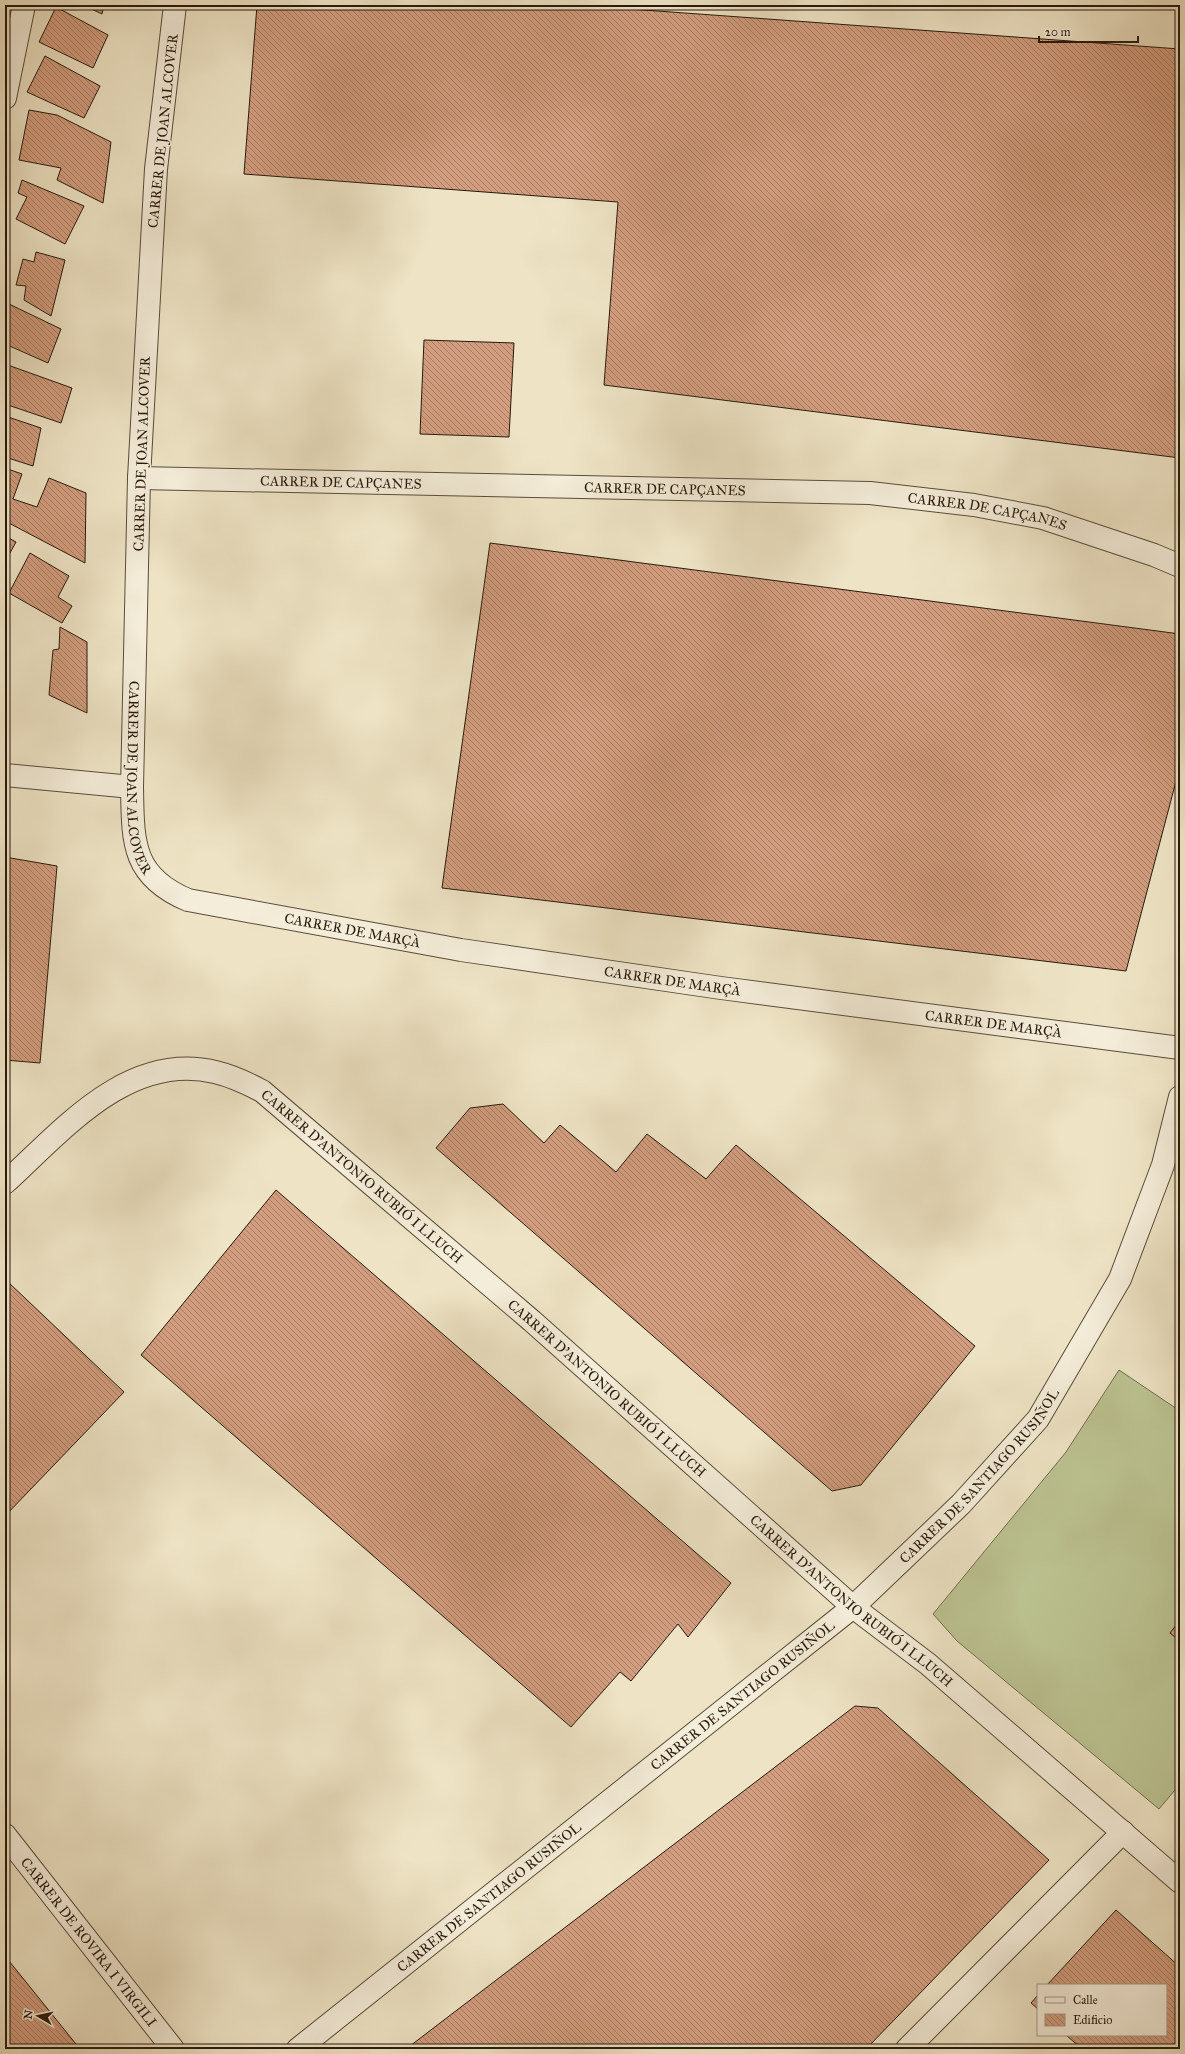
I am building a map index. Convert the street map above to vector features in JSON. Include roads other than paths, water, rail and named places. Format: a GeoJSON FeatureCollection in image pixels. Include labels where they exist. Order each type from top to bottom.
{"type":"FeatureCollection","features":[{"type":"Feature","properties":{"kind":"street"},"geometry":{"type":"LineString","coordinates":[[5,98],[24,5]]}},
{"type":"Feature","properties":{"kind":"street","name":"CARRER DE JOAN ALCOVER"},"geometry":{"type":"LineString","coordinates":[[169,892],[150,876],[138,858],[133,828],[132,786],[139,478],[156,169],[175,5]]}},
{"type":"Feature","properties":{"kind":"street","name":"CARRER DE CAPÇANES"},"geometry":{"type":"LineString","coordinates":[[139,478],[870,493],[974,505],[1042,518],[1154,555],[1180,566]]}},
{"type":"Feature","properties":{"kind":"street"},"geometry":{"type":"LineString","coordinates":[[5,775],[132,786]]}},
{"type":"Feature","properties":{"kind":"street","name":"CARRER DE MARÇÀ"},"geometry":{"type":"LineString","coordinates":[[169,892],[188,900],[213,906],[461,950],[721,988],[1180,1048]]}},
{"type":"Feature","properties":{"kind":"street","name":"CARRER D'ANTONIO RUBIÓ I LLUCH"},"geometry":{"type":"LineString","coordinates":[[5,1183],[79,1115],[111,1091],[142,1075],[162,1070],[189,1069],[214,1071],[239,1079],[262,1091],[282,1106],[514,1306],[853,1607],[928,1664],[1180,1882]]}},
{"type":"Feature","properties":{"kind":"street","name":"CARRER DE SANTIAGO RUSIÑOL"},"geometry":{"type":"LineString","coordinates":[[298,2049],[853,1607],[960,1504],[1038,1419],[1120,1279],[1163,1165],[1180,1097]]}},
{"type":"Feature","properties":{"kind":"street"},"geometry":{"type":"LineString","coordinates":[[907,2049],[1123,1832]]}},
{"type":"Feature","properties":{"kind":"street","name":"CARRER DE ROVIRA I VIRGILI"},"geometry":{"type":"LineString","coordinates":[[5,1835],[173,2049]]}}]}
